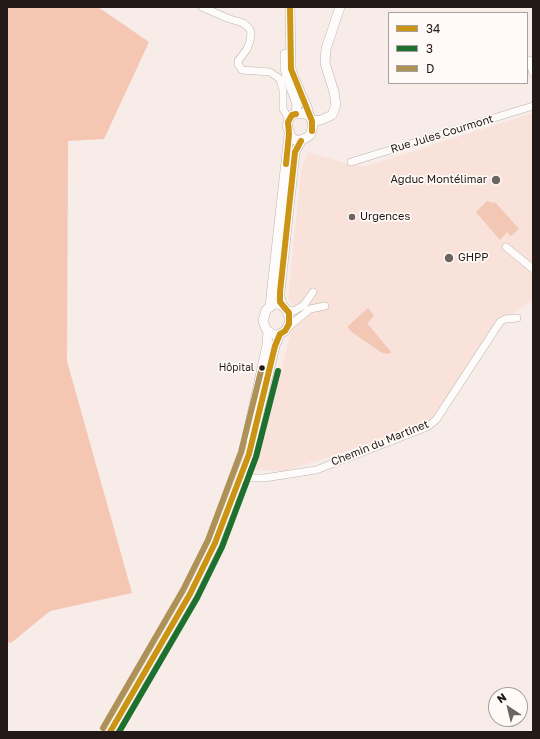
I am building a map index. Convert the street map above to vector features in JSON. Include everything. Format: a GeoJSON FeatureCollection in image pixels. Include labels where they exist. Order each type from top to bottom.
{"type":"FeatureCollection","features":[{"type":"Feature","properties":{"kind":"main road"},"geometry":{"type":"LineString","coordinates":[[270,306],[289,134],[287,126],[297,105],[285,67],[289,7]]}},
{"type":"Feature","properties":{"kind":"main road"},"geometry":{"type":"LineString","coordinates":[[110,732],[203,570],[227,514],[249,454],[274,350],[284,331],[289,316],[280,298],[280,292],[294,152],[301,141],[310,135],[313,126],[307,107],[291,69],[289,7]]}},
{"type":"Feature","properties":{"kind":"main road"},"geometry":{"type":"LineString","coordinates":[[293,116],[300,113],[310,118],[321,120],[332,115],[336,105],[334,92],[325,63],[326,49],[340,7]]}},
{"type":"Feature","properties":{"kind":"main road"},"geometry":{"type":"LineString","coordinates":[[289,134],[294,139],[301,141]]}},
{"type":"Feature","properties":{"kind":"main road"},"geometry":{"type":"LineString","coordinates":[[239,478],[267,345],[268,332],[263,321],[266,310],[270,306],[274,304],[285,308]]}},
{"type":"Feature","properties":{"kind":"main road"},"geometry":{"type":"LineString","coordinates":[[268,332],[272,334],[284,331]]}},
{"type":"Feature","properties":{"kind":"street"},"geometry":{"type":"LineString","coordinates":[[202,7],[243,23],[250,28],[250,41],[238,61],[238,64],[242,70],[270,72],[280,79],[283,90],[283,109],[293,116]]}},
{"type":"Feature","properties":{"kind":"street"},"geometry":{"type":"LineString","coordinates":[[528,60],[533,73]]}},
{"type":"Feature","properties":{"kind":"street","name":"Rue Jules Courmont"},"geometry":{"type":"LineString","coordinates":[[351,162],[533,106]]}},
{"type":"Feature","properties":{"kind":"street"},"geometry":{"type":"LineString","coordinates":[[506,247],[533,269]]}},
{"type":"Feature","properties":{"kind":"street"},"geometry":{"type":"LineString","coordinates":[[285,308],[294,312],[304,306],[313,292]]}},
{"type":"Feature","properties":{"kind":"street"},"geometry":{"type":"LineString","coordinates":[[284,331],[310,309],[325,306]]}},
{"type":"Feature","properties":{"kind":"street","name":"Chemin du Martinet"},"geometry":{"type":"LineString","coordinates":[[239,478],[264,478],[316,470],[427,427],[436,420],[500,322],[505,319],[517,318]]}},
{"type":"Feature","properties":{"kind":"shaded area"},"geometry":{"type":"Polygon","coordinates":[[[7,7],[98,7],[149,42],[104,139],[68,141],[67,361],[132,593],[50,611],[11,643],[7,642],[7,7]]]}},
{"type":"Feature","properties":{"kind":"shaded area"},"geometry":{"type":"Polygon","coordinates":[[[533,113],[533,300],[502,321],[433,424],[285,471],[256,470],[296,308],[288,300],[301,171],[308,152],[364,167],[533,113]]]}},
{"type":"Feature","properties":{"kind":"shaded area"},"geometry":{"type":"Polygon","coordinates":[[[487,201],[493,203],[495,202],[519,229],[511,236],[507,232],[500,240],[476,212],[487,201]]]}},
{"type":"Feature","properties":{"kind":"shaded area"},"geometry":{"type":"Polygon","coordinates":[[[368,308],[374,316],[367,323],[391,352],[389,354],[382,353],[353,333],[347,327],[368,308]]]}},
{"type":"Feature","properties":{"kind":"transit line","name":"34"},"geometry":{"type":"LineString","coordinates":[[290,7],[291,69],[312,121],[312,131]]}},
{"type":"Feature","properties":{"kind":"transit line","name":"34"},"geometry":{"type":"LineString","coordinates":[[286,164],[289,134],[288,122],[292,115],[296,114]]}},
{"type":"Feature","properties":{"kind":"transit line","name":"34"},"geometry":{"type":"LineString","coordinates":[[280,334],[285,331],[289,324],[289,313],[280,302],[280,292],[295,152],[301,141]]}},
{"type":"Feature","properties":{"kind":"transit line","name":"34"},"geometry":{"type":"LineString","coordinates":[[110,732],[190,594],[215,543],[249,454],[275,346],[280,334]]}},
{"type":"Feature","properties":{"kind":"transit line","name":"D"},"geometry":{"type":"LineString","coordinates":[[103,728],[183,590],[208,540],[241,452],[262,367]]}},
{"type":"Feature","properties":{"kind":"transit line","name":"3"},"geometry":{"type":"LineString","coordinates":[[119,732],[197,598],[222,547],[256,457],[278,371]]}},
{"type":"Feature","properties":{"kind":"place","name":"Agduc Montélimar"},"geometry":{"type":"Point","coordinates":[496,180]}},
{"type":"Feature","properties":{"kind":"place","name":"Urgences"},"geometry":{"type":"Point","coordinates":[352,217]}},
{"type":"Feature","properties":{"kind":"place","name":"GHPP"},"geometry":{"type":"Point","coordinates":[449,258]}},
{"type":"Feature","properties":{"kind":"place","name":"Hôpital"},"geometry":{"type":"Point","coordinates":[262,368]}}]}
